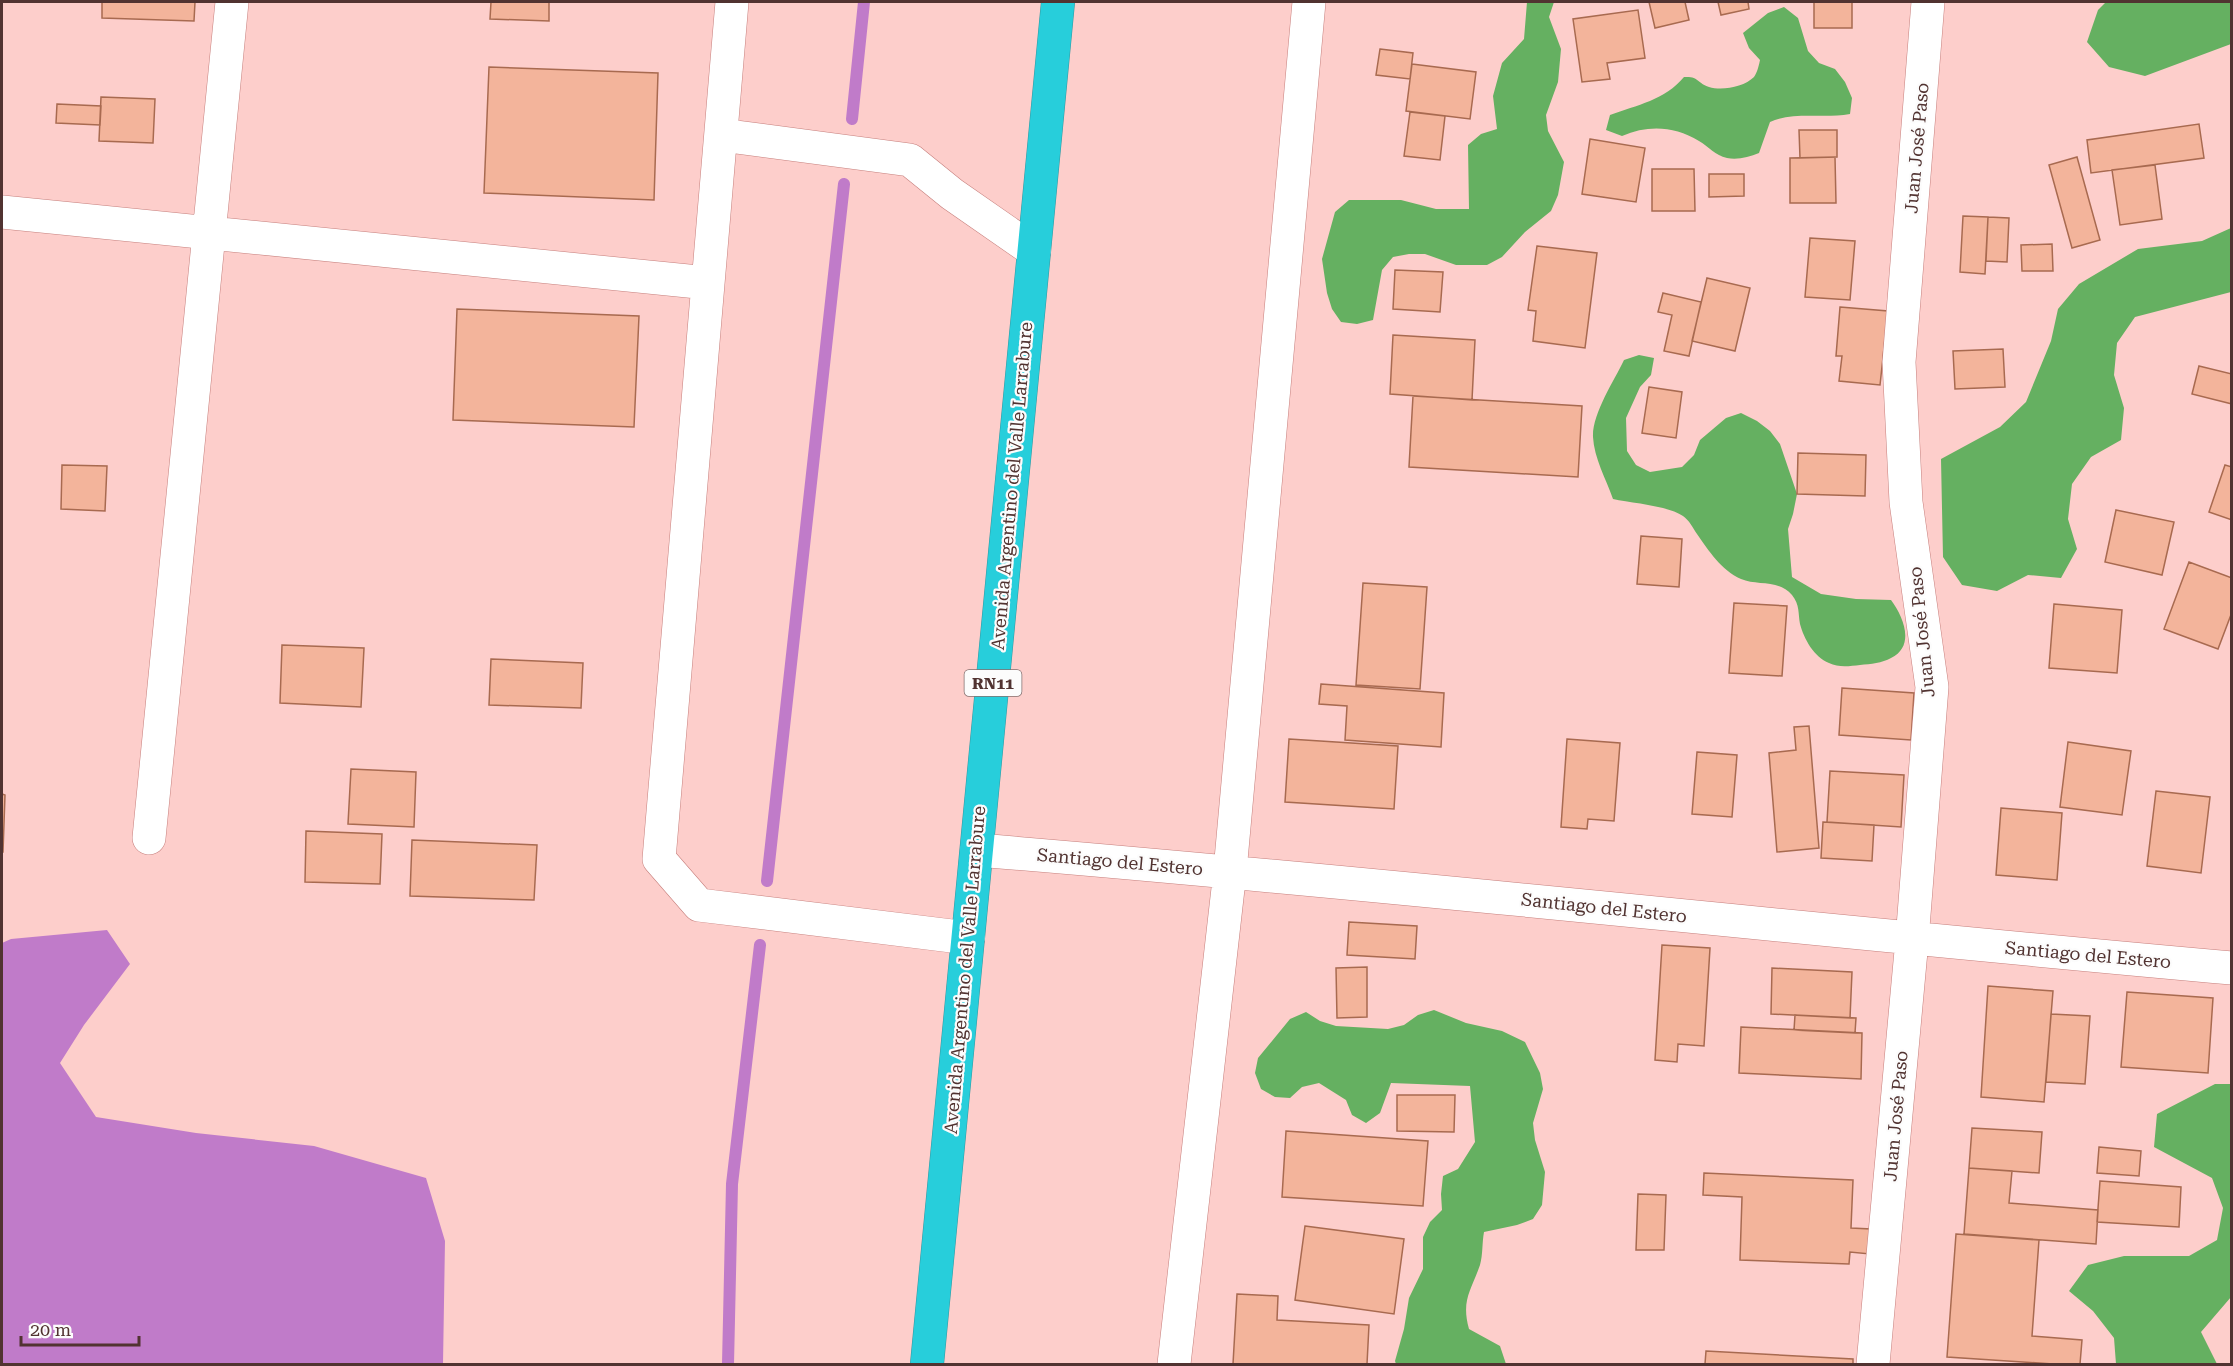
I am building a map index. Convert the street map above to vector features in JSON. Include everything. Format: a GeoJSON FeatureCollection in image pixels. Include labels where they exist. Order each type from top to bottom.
{"type":"FeatureCollection","features":[{"type":"Feature","properties":{"kind":"highway","name":"Avenida Argentino del Valle Larrabure"},"geometry":{"type":"LineString","coordinates":[[927,1365],[1058,2]]}},
{"type":"Feature","properties":{"kind":"street"},"geometry":{"type":"LineString","coordinates":[[149,838],[232,2]]}},
{"type":"Feature","properties":{"kind":"street"},"geometry":{"type":"LineString","coordinates":[[732,2],[659,859],[699,905],[968,938]]}},
{"type":"Feature","properties":{"kind":"street"},"geometry":{"type":"LineString","coordinates":[[1174,1365],[1230,871],[1309,2]]}},
{"type":"Feature","properties":{"kind":"street","name":"Juan José Paso"},"geometry":{"type":"LineString","coordinates":[[1873,1365],[1912,939],[1932,687],[1906,502],[1899,362],[1928,4]]}},
{"type":"Feature","properties":{"kind":"street"},"geometry":{"type":"LineString","coordinates":[[721,135],[910,160],[952,194],[1034,251]]}},
{"type":"Feature","properties":{"kind":"street"},"geometry":{"type":"LineString","coordinates":[[2,212],[708,283]]}},
{"type":"Feature","properties":{"kind":"street","name":"Santiago del Estero"},"geometry":{"type":"LineString","coordinates":[[977,850],[1230,871],[1912,939],[2232,968]]}},
{"type":"Feature","properties":{"kind":"green space"},"geometry":{"type":"Polygon","coordinates":[[[1527,2],[1554,2],[1549,17],[1561,49],[1558,82],[1546,115],[1548,131],[1564,162],[1558,195],[1551,211],[1525,232],[1502,257],[1487,265],[1456,265],[1425,254],[1393,257],[1382,270],[1373,320],[1357,324],[1341,322],[1332,309],[1327,293],[1322,259],[1335,212],[1349,200],[1401,200],[1436,209],[1469,209],[1468,145],[1481,134],[1497,129],[1493,96],[1502,63],[1524,39],[1527,2]]]}},
{"type":"Feature","properties":{"kind":"green space"},"geometry":{"type":"Polygon","coordinates":[[[2106,2],[2231,2],[2231,44],[2145,76],[2109,67],[2087,42],[2098,10],[2106,2]]]}},
{"type":"Feature","properties":{"kind":"green space"},"geometry":{"type":"Polygon","coordinates":[[[1784,7],[1798,18],[1808,51],[1819,63],[1835,69],[1845,82],[1852,98],[1850,114],[1789,117],[1770,122],[1759,153],[1735,159],[1723,157],[1680,132],[1651,129],[1622,136],[1606,130],[1610,115],[1659,96],[1684,77],[1693,78],[1709,87],[1720,89],[1739,86],[1750,80],[1758,69],[1760,60],[1749,48],[1743,33],[1768,13],[1784,7]]]}},
{"type":"Feature","properties":{"kind":"green space"},"geometry":{"type":"Polygon","coordinates":[[[2231,228],[2231,292],[2135,317],[2117,343],[2114,375],[2124,408],[2121,440],[2091,457],[2072,484],[2068,519],[2077,549],[2061,578],[2028,575],[1997,591],[1962,585],[1943,557],[1941,459],[2000,427],[2026,402],[2051,341],[2058,309],[2079,284],[2138,249],[2202,241],[2231,228]]]}},
{"type":"Feature","properties":{"kind":"green space"},"geometry":{"type":"Polygon","coordinates":[[[1639,355],[1654,358],[1651,375],[1640,387],[1626,418],[1627,451],[1636,465],[1650,472],[1682,467],[1694,455],[1700,440],[1726,418],[1741,413],[1757,421],[1770,431],[1780,444],[1797,494],[1788,529],[1792,577],[1821,594],[1856,599],[1891,600],[1900,614],[1905,630],[1905,639],[1899,653],[1872,664],[1833,665],[1814,652],[1807,641],[1800,624],[1796,602],[1787,590],[1774,585],[1747,581],[1727,571],[1683,516],[1660,507],[1613,499],[1596,453],[1594,428],[1600,408],[1624,360],[1639,355]]]}},
{"type":"Feature","properties":{"kind":"green space"},"geometry":{"type":"Polygon","coordinates":[[[1434,1010],[1466,1023],[1502,1031],[1525,1042],[1540,1073],[1543,1089],[1533,1123],[1535,1140],[1545,1172],[1542,1205],[1533,1219],[1484,1232],[1482,1257],[1470,1289],[1466,1310],[1469,1329],[1500,1346],[1506,1364],[1396,1364],[1395,1361],[1404,1329],[1409,1298],[1423,1269],[1423,1237],[1430,1222],[1442,1210],[1443,1176],[1458,1169],[1475,1142],[1470,1086],[1391,1083],[1380,1113],[1366,1123],[1352,1115],[1346,1100],[1319,1083],[1302,1087],[1290,1098],[1275,1097],[1261,1089],[1255,1073],[1258,1058],[1290,1019],[1306,1012],[1320,1021],[1336,1026],[1388,1029],[1404,1025],[1418,1015],[1434,1010]]]}},
{"type":"Feature","properties":{"kind":"green space"},"geometry":{"type":"Polygon","coordinates":[[[2215,1084],[2232,1084],[2231,1297],[2201,1332],[2217,1364],[2116,1364],[2114,1338],[2093,1311],[2069,1291],[2088,1265],[2124,1256],[2189,1256],[2217,1240],[2223,1208],[2212,1178],[2154,1147],[2157,1114],[2215,1084]]]}},
{"type":"Feature","properties":{"kind":"shaded area"},"geometry":{"type":"Polygon","coordinates":[[[107,930],[130,964],[84,1025],[60,1063],[96,1117],[196,1133],[314,1146],[426,1178],[445,1241],[443,1364],[2,1364],[2,943],[11,939],[107,930]]]}},
{"type":"Feature","properties":{"kind":"building"},"geometry":{"type":"Polygon","coordinates":[[[102,2],[195,2],[194,21],[102,18],[102,2]]]}},
{"type":"Feature","properties":{"kind":"building"},"geometry":{"type":"Polygon","coordinates":[[[491,2],[549,2],[549,21],[490,19],[491,2]]]}},
{"type":"Feature","properties":{"kind":"building"},"geometry":{"type":"Polygon","coordinates":[[[1649,2],[1685,2],[1689,20],[1655,28],[1649,2]]]}},
{"type":"Feature","properties":{"kind":"building"},"geometry":{"type":"Polygon","coordinates":[[[1718,2],[1748,2],[1749,9],[1721,15],[1718,2]]]}},
{"type":"Feature","properties":{"kind":"building"},"geometry":{"type":"Polygon","coordinates":[[[1814,2],[1852,2],[1852,28],[1814,28],[1814,2]]]}},
{"type":"Feature","properties":{"kind":"building"},"geometry":{"type":"Polygon","coordinates":[[[1638,10],[1645,58],[1607,63],[1610,79],[1582,82],[1573,19],[1638,10]]]}},
{"type":"Feature","properties":{"kind":"building"},"geometry":{"type":"Polygon","coordinates":[[[1380,49],[1413,53],[1410,79],[1376,75],[1380,49]]]}},
{"type":"Feature","properties":{"kind":"building"},"geometry":{"type":"Polygon","coordinates":[[[1412,64],[1476,72],[1470,119],[1406,111],[1412,64]]]}},
{"type":"Feature","properties":{"kind":"building"},"geometry":{"type":"Polygon","coordinates":[[[489,67],[658,73],[654,200],[484,193],[489,67]]]}},
{"type":"Feature","properties":{"kind":"building"},"geometry":{"type":"Polygon","coordinates":[[[101,97],[155,99],[153,143],[99,141],[101,97]]]}},
{"type":"Feature","properties":{"kind":"building"},"geometry":{"type":"Polygon","coordinates":[[[57,104],[101,106],[100,125],[56,123],[57,104]]]}},
{"type":"Feature","properties":{"kind":"building"},"geometry":{"type":"Polygon","coordinates":[[[1410,112],[1445,116],[1440,160],[1404,156],[1410,112]]]}},
{"type":"Feature","properties":{"kind":"building"},"geometry":{"type":"Polygon","coordinates":[[[2199,124],[2204,158],[2091,173],[2087,140],[2199,124]]]}},
{"type":"Feature","properties":{"kind":"building"},"geometry":{"type":"Polygon","coordinates":[[[1799,130],[1837,130],[1837,157],[1800,158],[1799,130]]]}},
{"type":"Feature","properties":{"kind":"building"},"geometry":{"type":"Polygon","coordinates":[[[1590,139],[1645,148],[1636,202],[1582,194],[1590,139]]]}},
{"type":"Feature","properties":{"kind":"building"},"geometry":{"type":"Polygon","coordinates":[[[1835,157],[1836,203],[1790,203],[1790,158],[1835,157]]]}},
{"type":"Feature","properties":{"kind":"building"},"geometry":{"type":"Polygon","coordinates":[[[2077,157],[2100,240],[2072,248],[2049,165],[2077,157]]]}},
{"type":"Feature","properties":{"kind":"building"},"geometry":{"type":"Polygon","coordinates":[[[2155,165],[2162,219],[2120,225],[2112,170],[2155,165]]]}},
{"type":"Feature","properties":{"kind":"building"},"geometry":{"type":"Polygon","coordinates":[[[1652,169],[1694,169],[1695,211],[1652,211],[1652,169]]]}},
{"type":"Feature","properties":{"kind":"building"},"geometry":{"type":"Polygon","coordinates":[[[1709,174],[1744,174],[1744,196],[1709,197],[1709,174]]]}},
{"type":"Feature","properties":{"kind":"building"},"geometry":{"type":"Polygon","coordinates":[[[1963,216],[1988,217],[1985,274],[1960,272],[1963,216]]]}},
{"type":"Feature","properties":{"kind":"building"},"geometry":{"type":"Polygon","coordinates":[[[1988,217],[2009,218],[2007,262],[1986,261],[1988,217]]]}},
{"type":"Feature","properties":{"kind":"building"},"geometry":{"type":"Polygon","coordinates":[[[1810,238],[1855,241],[1850,300],[1805,297],[1810,238]]]}},
{"type":"Feature","properties":{"kind":"building"},"geometry":{"type":"Polygon","coordinates":[[[2052,244],[2053,271],[2022,271],[2021,245],[2052,244]]]}},
{"type":"Feature","properties":{"kind":"building"},"geometry":{"type":"Polygon","coordinates":[[[1537,246],[1597,253],[1585,348],[1533,341],[1536,311],[1528,310],[1537,246]]]}},
{"type":"Feature","properties":{"kind":"building"},"geometry":{"type":"Polygon","coordinates":[[[1395,270],[1443,272],[1440,312],[1393,309],[1395,270]]]}},
{"type":"Feature","properties":{"kind":"building"},"geometry":{"type":"Polygon","coordinates":[[[1707,278],[1750,288],[1735,351],[1692,341],[1707,278]]]}},
{"type":"Feature","properties":{"kind":"building"},"geometry":{"type":"Polygon","coordinates":[[[1663,293],[1701,302],[1689,356],[1664,351],[1672,315],[1658,312],[1663,293]]]}},
{"type":"Feature","properties":{"kind":"building"},"geometry":{"type":"Polygon","coordinates":[[[1840,307],[1888,311],[1880,385],[1839,381],[1842,356],[1836,356],[1840,307]]]}},
{"type":"Feature","properties":{"kind":"building"},"geometry":{"type":"Polygon","coordinates":[[[457,309],[639,316],[634,427],[453,420],[457,309]]]}},
{"type":"Feature","properties":{"kind":"building"},"geometry":{"type":"Polygon","coordinates":[[[1393,335],[1475,340],[1472,400],[1390,394],[1393,335]]]}},
{"type":"Feature","properties":{"kind":"building"},"geometry":{"type":"Polygon","coordinates":[[[2003,349],[2005,387],[1955,389],[1953,351],[2003,349]]]}},
{"type":"Feature","properties":{"kind":"building"},"geometry":{"type":"Polygon","coordinates":[[[2199,366],[2232,374],[2232,404],[2192,394],[2199,366]]]}},
{"type":"Feature","properties":{"kind":"building"},"geometry":{"type":"Polygon","coordinates":[[[1649,387],[1682,392],[1676,438],[1642,433],[1649,387]]]}},
{"type":"Feature","properties":{"kind":"building"},"geometry":{"type":"Polygon","coordinates":[[[1413,396],[1582,406],[1578,477],[1409,467],[1413,396]]]}},
{"type":"Feature","properties":{"kind":"building"},"geometry":{"type":"Polygon","coordinates":[[[1798,453],[1866,455],[1865,496],[1797,494],[1798,453]]]}},
{"type":"Feature","properties":{"kind":"building"},"geometry":{"type":"Polygon","coordinates":[[[62,465],[107,466],[105,511],[61,509],[62,465]]]}},
{"type":"Feature","properties":{"kind":"building"},"geometry":{"type":"Polygon","coordinates":[[[2225,465],[2232,467],[2232,520],[2209,512],[2225,465]]]}},
{"type":"Feature","properties":{"kind":"building"},"geometry":{"type":"Polygon","coordinates":[[[2116,510],[2174,522],[2162,575],[2105,562],[2116,510]]]}},
{"type":"Feature","properties":{"kind":"building"},"geometry":{"type":"Polygon","coordinates":[[[1641,536],[1682,539],[1679,587],[1637,584],[1641,536]]]}},
{"type":"Feature","properties":{"kind":"building"},"geometry":{"type":"Polygon","coordinates":[[[2189,562],[2232,578],[2232,612],[2218,649],[2164,629],[2189,562]]]}},
{"type":"Feature","properties":{"kind":"building"},"geometry":{"type":"Polygon","coordinates":[[[1363,583],[1427,587],[1420,689],[1356,685],[1363,583]]]}},
{"type":"Feature","properties":{"kind":"building"},"geometry":{"type":"Polygon","coordinates":[[[1734,603],[1787,606],[1782,676],[1729,673],[1734,603]]]}},
{"type":"Feature","properties":{"kind":"building"},"geometry":{"type":"Polygon","coordinates":[[[2054,604],[2122,610],[2117,673],[2049,668],[2054,604]]]}},
{"type":"Feature","properties":{"kind":"building"},"geometry":{"type":"Polygon","coordinates":[[[282,645],[364,648],[361,707],[280,703],[282,645]]]}},
{"type":"Feature","properties":{"kind":"building"},"geometry":{"type":"Polygon","coordinates":[[[491,659],[583,663],[581,708],[489,705],[491,659]]]}},
{"type":"Feature","properties":{"kind":"building"},"geometry":{"type":"Polygon","coordinates":[[[1321,684],[1444,693],[1441,747],[1345,740],[1347,706],[1319,704],[1321,684]]]}},
{"type":"Feature","properties":{"kind":"building"},"geometry":{"type":"Polygon","coordinates":[[[1842,688],[1914,693],[1911,740],[1839,735],[1842,688]]]}},
{"type":"Feature","properties":{"kind":"building"},"geometry":{"type":"Polygon","coordinates":[[[1809,726],[1819,848],[1777,852],[1769,753],[1796,750],[1794,727],[1809,726]]]}},
{"type":"Feature","properties":{"kind":"building"},"geometry":{"type":"Polygon","coordinates":[[[1289,739],[1398,746],[1394,809],[1285,802],[1289,739]]]}},
{"type":"Feature","properties":{"kind":"building"},"geometry":{"type":"Polygon","coordinates":[[[1567,739],[1620,743],[1614,821],[1588,819],[1587,829],[1561,827],[1567,739]]]}},
{"type":"Feature","properties":{"kind":"building"},"geometry":{"type":"Polygon","coordinates":[[[2068,742],[2131,751],[2122,815],[2060,807],[2068,742]]]}},
{"type":"Feature","properties":{"kind":"building"},"geometry":{"type":"Polygon","coordinates":[[[1697,752],[1737,755],[1732,817],[1692,814],[1697,752]]]}},
{"type":"Feature","properties":{"kind":"building"},"geometry":{"type":"Polygon","coordinates":[[[351,769],[416,772],[414,827],[348,824],[351,769]]]}},
{"type":"Feature","properties":{"kind":"building"},"geometry":{"type":"Polygon","coordinates":[[[1830,771],[1904,775],[1901,827],[1827,822],[1830,771]]]}},
{"type":"Feature","properties":{"kind":"building"},"geometry":{"type":"Polygon","coordinates":[[[2156,791],[2210,797],[2201,873],[2147,866],[2156,791]]]}},
{"type":"Feature","properties":{"kind":"building"},"geometry":{"type":"Polygon","coordinates":[[[2,794],[5,795],[3,852],[2,852],[2,794]]]}},
{"type":"Feature","properties":{"kind":"building"},"geometry":{"type":"Polygon","coordinates":[[[2001,808],[2062,813],[2057,880],[1996,875],[2001,808]]]}},
{"type":"Feature","properties":{"kind":"building"},"geometry":{"type":"Polygon","coordinates":[[[1823,822],[1874,825],[1872,861],[1821,858],[1823,822]]]}},
{"type":"Feature","properties":{"kind":"building"},"geometry":{"type":"Polygon","coordinates":[[[306,831],[382,834],[380,884],[305,882],[306,831]]]}},
{"type":"Feature","properties":{"kind":"building"},"geometry":{"type":"Polygon","coordinates":[[[412,840],[537,845],[534,900],[410,896],[412,840]]]}},
{"type":"Feature","properties":{"kind":"building"},"geometry":{"type":"Polygon","coordinates":[[[1349,922],[1417,926],[1415,959],[1347,955],[1349,922]]]}},
{"type":"Feature","properties":{"kind":"building"},"geometry":{"type":"Polygon","coordinates":[[[1662,945],[1710,948],[1704,1046],[1678,1044],[1677,1062],[1655,1060],[1662,945]]]}},
{"type":"Feature","properties":{"kind":"building"},"geometry":{"type":"Polygon","coordinates":[[[1367,967],[1367,1017],[1337,1018],[1336,968],[1367,967]]]}},
{"type":"Feature","properties":{"kind":"building"},"geometry":{"type":"Polygon","coordinates":[[[1772,968],[1852,972],[1850,1018],[1771,1014],[1772,968]]]}},
{"type":"Feature","properties":{"kind":"building"},"geometry":{"type":"Polygon","coordinates":[[[1988,986],[2053,991],[2044,1102],[1981,1097],[1988,986]]]}},
{"type":"Feature","properties":{"kind":"building"},"geometry":{"type":"Polygon","coordinates":[[[2127,992],[2213,998],[2208,1073],[2121,1067],[2127,992]]]}},
{"type":"Feature","properties":{"kind":"building"},"geometry":{"type":"Polygon","coordinates":[[[2051,1014],[2090,1016],[2085,1084],[2046,1082],[2051,1014]]]}},
{"type":"Feature","properties":{"kind":"building"},"geometry":{"type":"Polygon","coordinates":[[[1795,1015],[1856,1018],[1855,1033],[1794,1030],[1795,1015]]]}},
{"type":"Feature","properties":{"kind":"building"},"geometry":{"type":"Polygon","coordinates":[[[1741,1027],[1862,1033],[1861,1079],[1739,1073],[1741,1027]]]}},
{"type":"Feature","properties":{"kind":"building"},"geometry":{"type":"Polygon","coordinates":[[[1397,1095],[1455,1095],[1454,1132],[1397,1131],[1397,1095]]]}},
{"type":"Feature","properties":{"kind":"building"},"geometry":{"type":"Polygon","coordinates":[[[1972,1128],[2042,1132],[2039,1173],[1969,1168],[1972,1128]]]}},
{"type":"Feature","properties":{"kind":"building"},"geometry":{"type":"Polygon","coordinates":[[[1286,1131],[1428,1141],[1423,1206],[1282,1197],[1286,1131]]]}},
{"type":"Feature","properties":{"kind":"building"},"geometry":{"type":"Polygon","coordinates":[[[2099,1147],[2141,1151],[2139,1176],[2097,1173],[2099,1147]]]}},
{"type":"Feature","properties":{"kind":"building"},"geometry":{"type":"Polygon","coordinates":[[[1969,1168],[2012,1171],[2009,1203],[2098,1210],[2096,1244],[1964,1234],[1969,1168]]]}},
{"type":"Feature","properties":{"kind":"building"},"geometry":{"type":"Polygon","coordinates":[[[1704,1173],[1853,1180],[1851,1228],[1871,1229],[1870,1254],[1850,1252],[1849,1264],[1740,1260],[1742,1197],[1703,1195],[1704,1173]]]}},
{"type":"Feature","properties":{"kind":"building"},"geometry":{"type":"Polygon","coordinates":[[[2100,1181],[2181,1187],[2179,1227],[2097,1222],[2100,1181]]]}},
{"type":"Feature","properties":{"kind":"building"},"geometry":{"type":"Polygon","coordinates":[[[1638,1194],[1666,1195],[1664,1250],[1636,1250],[1638,1194]]]}},
{"type":"Feature","properties":{"kind":"building"},"geometry":{"type":"Polygon","coordinates":[[[1305,1226],[1404,1239],[1394,1314],[1295,1300],[1305,1226]]]}},
{"type":"Feature","properties":{"kind":"building"},"geometry":{"type":"Polygon","coordinates":[[[1956,1234],[2039,1240],[2032,1336],[2082,1340],[2080,1364],[1947,1357],[1956,1234]]]}},
{"type":"Feature","properties":{"kind":"building"},"geometry":{"type":"Polygon","coordinates":[[[1237,1294],[1278,1296],[1277,1320],[1369,1325],[1367,1364],[1233,1364],[1237,1294]]]}},
{"type":"Feature","properties":{"kind":"building"},"geometry":{"type":"Polygon","coordinates":[[[1706,1351],[1853,1359],[1853,1364],[1705,1364],[1706,1351]]]}},
{"type":"Feature","properties":{"kind":"waterway"},"geometry":{"type":"LineString","coordinates":[[852,119],[864,2]]}},
{"type":"Feature","properties":{"kind":"waterway"},"geometry":{"type":"LineString","coordinates":[[767,881],[844,184]]}},
{"type":"Feature","properties":{"kind":"waterway"},"geometry":{"type":"LineString","coordinates":[[728,1364],[732,1184],[760,945]]}}]}
